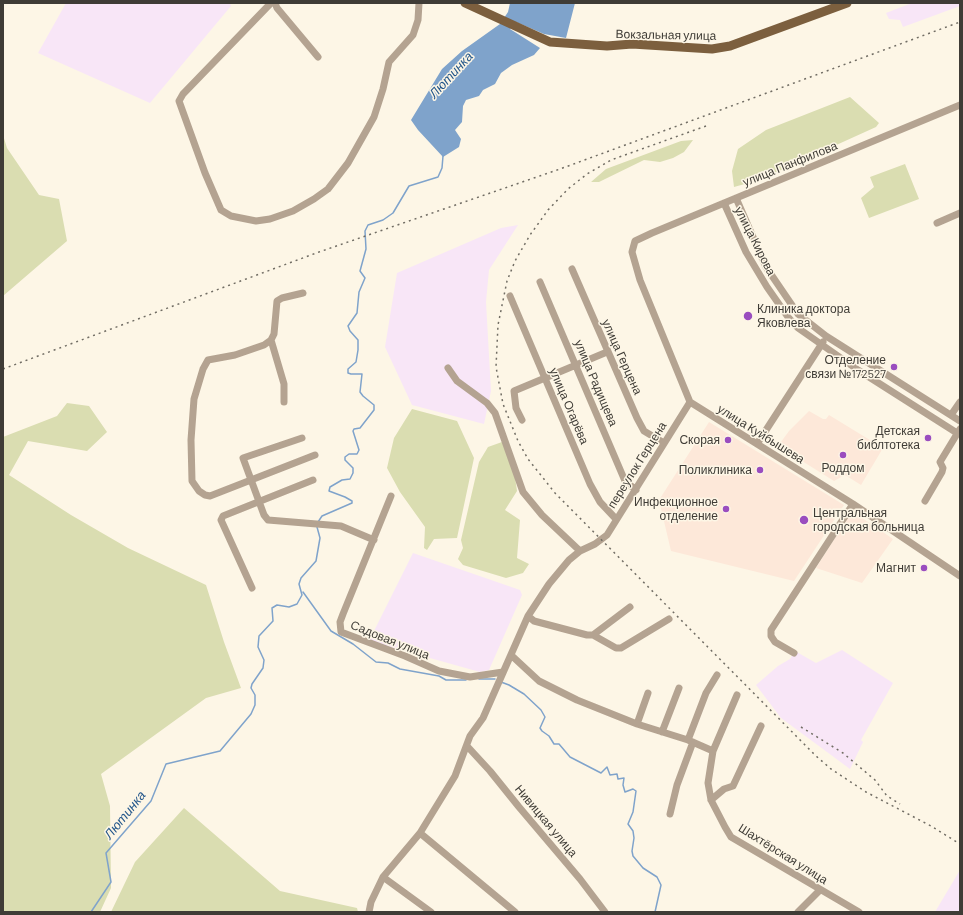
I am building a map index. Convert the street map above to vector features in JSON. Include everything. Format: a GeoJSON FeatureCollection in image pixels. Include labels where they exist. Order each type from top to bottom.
{"type":"FeatureCollection","features":[{"type":"Feature","properties":{"kind":"main road","name":"Вокзальная улица"},"geometry":{"type":"LineString","coordinates":[[465,3],[550,42],[607,46],[632,44],[712,49],[730,46],[847,3]]}},
{"type":"Feature","properties":{"kind":"street"},"geometry":{"type":"LineString","coordinates":[[271,3],[183,94],[179,101],[205,173],[221,210],[231,216],[256,221],[270,220],[294,211],[328,189],[340,173],[374,117],[383,89],[388,62],[413,35],[418,20],[419,3]]}},
{"type":"Feature","properties":{"kind":"street"},"geometry":{"type":"LineString","coordinates":[[275,3],[277,8],[318,57]]}},
{"type":"Feature","properties":{"kind":"street","name":"улица Панфилова"},"geometry":{"type":"LineString","coordinates":[[690,402],[640,280],[632,252],[635,241],[960,105]]}},
{"type":"Feature","properties":{"kind":"street","name":"улица Кирова"},"geometry":{"type":"LineString","coordinates":[[736,198],[756,248],[788,302],[798,314],[826,336],[960,421]]}},
{"type":"Feature","properties":{"kind":"street","name":"улица Кирова"},"geometry":{"type":"LineString","coordinates":[[724,203],[746,252],[767,287],[788,317],[798,328],[821,345],[959,431]]}},
{"type":"Feature","properties":{"kind":"street"},"geometry":{"type":"LineString","coordinates":[[936,223],[960,214]]}},
{"type":"Feature","properties":{"kind":"street","name":"улица Герцена"},"geometry":{"type":"LineString","coordinates":[[572,269],[607,352],[644,431],[664,443]]}},
{"type":"Feature","properties":{"kind":"street","name":"улица Радищева"},"geometry":{"type":"LineString","coordinates":[[540,282],[577,365],[625,481],[636,490]]}},
{"type":"Feature","properties":{"kind":"street"},"geometry":{"type":"LineString","coordinates":[[303,293],[277,301],[274,334],[264,345],[235,355],[212,358],[208,360],[203,369],[194,399],[190,474],[192,482],[199,491],[210,496],[315,455]]}},
{"type":"Feature","properties":{"kind":"street","name":"улица Огарёва"},"geometry":{"type":"LineString","coordinates":[[510,296],[590,484],[600,502],[616,519]]}},
{"type":"Feature","properties":{"kind":"street"},"geometry":{"type":"LineString","coordinates":[[756,444],[826,336]]}},
{"type":"Feature","properties":{"kind":"street"},"geometry":{"type":"LineString","coordinates":[[270,340],[284,384],[284,402]]}},
{"type":"Feature","properties":{"kind":"street"},"geometry":{"type":"LineString","coordinates":[[522,420],[516,408],[514,391],[607,352]]}},
{"type":"Feature","properties":{"kind":"street"},"geometry":{"type":"LineString","coordinates":[[369,912],[371,902],[383,877],[420,834],[456,776],[470,736],[483,718],[528,616],[549,584],[569,560],[580,551],[542,515],[523,492],[513,459],[495,413],[487,403],[458,381],[448,368]]}},
{"type":"Feature","properties":{"kind":"street","name":"переулок Герцена"},"geometry":{"type":"LineString","coordinates":[[580,551],[602,539],[636,490],[690,402]]}},
{"type":"Feature","properties":{"kind":"street","name":"улица Куйбышева"},"geometry":{"type":"LineString","coordinates":[[690,402],[853,504],[960,576]]}},
{"type":"Feature","properties":{"kind":"street"},"geometry":{"type":"LineString","coordinates":[[951,415],[960,402]]}},
{"type":"Feature","properties":{"kind":"street"},"geometry":{"type":"LineString","coordinates":[[925,501],[942,472],[943,468],[940,462],[959,431]]}},
{"type":"Feature","properties":{"kind":"street"},"geometry":{"type":"LineString","coordinates":[[302,438],[243,458],[258,501],[268,520],[341,526],[374,540]]}},
{"type":"Feature","properties":{"kind":"street"},"geometry":{"type":"LineString","coordinates":[[252,588],[221,520],[223,516],[313,480]]}},
{"type":"Feature","properties":{"kind":"street","name":"Садовая улица"},"geometry":{"type":"LineString","coordinates":[[391,496],[340,622],[341,632],[405,656],[439,671],[470,677],[503,672]]}},
{"type":"Feature","properties":{"kind":"street"},"geometry":{"type":"LineString","coordinates":[[794,653],[774,642],[771,636],[772,630],[853,504]]}},
{"type":"Feature","properties":{"kind":"street"},"geometry":{"type":"LineString","coordinates":[[593,635],[630,607]]}},
{"type":"Feature","properties":{"kind":"street"},"geometry":{"type":"LineString","coordinates":[[528,616],[534,621],[569,631],[593,635],[616,648],[621,648],[669,619]]}},
{"type":"Feature","properties":{"kind":"street"},"geometry":{"type":"LineString","coordinates":[[511,655],[539,681],[595,708],[637,724],[690,741],[713,751]]}},
{"type":"Feature","properties":{"kind":"street"},"geometry":{"type":"LineString","coordinates":[[670,814],[690,741],[706,693],[717,675]]}},
{"type":"Feature","properties":{"kind":"street"},"geometry":{"type":"LineString","coordinates":[[662,732],[679,688]]}},
{"type":"Feature","properties":{"kind":"street"},"geometry":{"type":"LineString","coordinates":[[637,724],[648,693]]}},
{"type":"Feature","properties":{"kind":"street","name":"Шахтёрская улица"},"geometry":{"type":"LineString","coordinates":[[737,695],[713,751],[708,783],[711,800],[731,837],[859,912]]}},
{"type":"Feature","properties":{"kind":"street"},"geometry":{"type":"LineString","coordinates":[[711,800],[724,789],[733,786],[761,726]]}},
{"type":"Feature","properties":{"kind":"street","name":"Нивицкая улица"},"geometry":{"type":"LineString","coordinates":[[467,746],[490,771],[580,878],[605,912]]}},
{"type":"Feature","properties":{"kind":"street"},"geometry":{"type":"LineString","coordinates":[[420,834],[515,912]]}},
{"type":"Feature","properties":{"kind":"street"},"geometry":{"type":"LineString","coordinates":[[383,877],[431,912]]}},
{"type":"Feature","properties":{"kind":"street"},"geometry":{"type":"LineString","coordinates":[[798,912],[820,890]]}},
{"type":"Feature","properties":{"kind":"shaded area"},"geometry":{"type":"Polygon","coordinates":[[[66,3],[230,3],[231,6],[150,103],[38,53],[66,3]]]}},
{"type":"Feature","properties":{"kind":"shaded area"},"geometry":{"type":"Polygon","coordinates":[[[912,3],[960,3],[960,6],[903,27],[900,20],[889,19],[886,13],[912,3]]]}},
{"type":"Feature","properties":{"kind":"shaded area"},"geometry":{"type":"Polygon","coordinates":[[[518,225],[489,270],[486,302],[491,391],[484,424],[412,405],[385,347],[397,273],[501,228],[518,225]]]}},
{"type":"Feature","properties":{"kind":"shaded area"},"geometry":{"type":"Polygon","coordinates":[[[809,411],[823,419],[826,419],[829,415],[883,448],[861,485],[845,475],[834,481],[778,446],[789,431],[809,411]]]}},
{"type":"Feature","properties":{"kind":"shaded area"},"geometry":{"type":"Polygon","coordinates":[[[709,422],[844,505],[794,581],[671,551],[659,500],[709,422]]]}},
{"type":"Feature","properties":{"kind":"shaded area"},"geometry":{"type":"Polygon","coordinates":[[[852,511],[893,539],[862,583],[816,568],[852,511]]]}},
{"type":"Feature","properties":{"kind":"shaded area"},"geometry":{"type":"Polygon","coordinates":[[[413,553],[520,590],[522,595],[489,670],[480,672],[369,641],[413,553]]]}},
{"type":"Feature","properties":{"kind":"shaded area"},"geometry":{"type":"Polygon","coordinates":[[[842,650],[893,683],[861,740],[863,742],[850,769],[781,718],[756,685],[778,666],[790,659],[795,651],[816,663],[842,650]]]}},
{"type":"Feature","properties":{"kind":"shaded area"},"geometry":{"type":"Polygon","coordinates":[[[960,870],[960,912],[935,912],[960,870]]]}},
{"type":"Feature","properties":{"kind":"green space"},"geometry":{"type":"Polygon","coordinates":[[[850,97],[879,123],[876,127],[759,180],[734,187],[732,171],[738,149],[766,130],[850,97]]]}},
{"type":"Feature","properties":{"kind":"green space"},"geometry":{"type":"Polygon","coordinates":[[[3,135],[7,148],[39,195],[59,199],[67,241],[3,296],[3,135]]]}},
{"type":"Feature","properties":{"kind":"green space"},"geometry":{"type":"Polygon","coordinates":[[[693,140],[684,152],[673,158],[660,162],[644,160],[599,182],[591,182],[606,169],[681,141],[693,140]]]}},
{"type":"Feature","properties":{"kind":"green space"},"geometry":{"type":"Polygon","coordinates":[[[905,164],[919,199],[869,218],[861,198],[874,187],[870,177],[905,164]]]}},
{"type":"Feature","properties":{"kind":"green space"},"geometry":{"type":"Polygon","coordinates":[[[67,403],[89,406],[107,432],[87,451],[28,441],[9,475],[71,515],[128,548],[206,585],[224,642],[241,688],[206,698],[101,774],[110,806],[111,888],[100,912],[3,912],[3,437],[57,416],[67,403]]]}},
{"type":"Feature","properties":{"kind":"green space"},"geometry":{"type":"Polygon","coordinates":[[[412,409],[457,421],[474,458],[457,538],[434,539],[427,550],[424,548],[425,527],[400,492],[387,468],[394,438],[412,409]]]}},
{"type":"Feature","properties":{"kind":"green space"},"geometry":{"type":"Polygon","coordinates":[[[502,442],[514,470],[517,491],[505,510],[520,520],[517,558],[529,564],[523,573],[506,578],[463,565],[458,559],[463,548],[461,540],[479,462],[488,447],[502,442]]]}},
{"type":"Feature","properties":{"kind":"green space"},"geometry":{"type":"Polygon","coordinates":[[[184,808],[280,891],[357,908],[358,912],[111,912],[135,862],[184,808]]]}},
{"type":"Feature","properties":{"kind":"water"},"geometry":{"type":"Polygon","coordinates":[[[510,3],[575,3],[566,38],[544,34],[516,22],[510,29],[540,48],[534,55],[512,65],[501,73],[495,84],[483,90],[479,96],[466,100],[463,106],[462,122],[455,130],[461,139],[459,147],[443,157],[418,130],[411,120],[442,69],[462,51],[500,24],[508,12],[510,3]]]}},
{"type":"Feature","properties":{"kind":"waterway","name":"Лютинка"},"geometry":{"type":"LineString","coordinates":[[318,522],[322,516],[352,503],[352,501],[345,497],[329,491],[330,487],[342,480],[350,479],[353,473],[353,468],[345,460],[345,457],[349,454],[357,454],[359,450],[353,431],[354,429],[360,428],[374,410],[374,405],[360,392],[362,374],[348,373],[348,369],[356,362],[358,350],[358,340],[350,331],[348,326],[357,313],[359,292],[365,278],[360,271],[366,249],[365,231],[368,225],[383,220],[393,213],[409,186],[438,177],[442,168],[443,156]]}},
{"type":"Feature","properties":{"kind":"waterway","name":"Лютинка"},"geometry":{"type":"LineString","coordinates":[[91,912],[111,882],[106,853],[151,801],[166,764],[220,751],[251,714],[255,705],[255,695],[251,688],[252,684],[263,668],[264,660],[258,647],[259,636],[273,621],[272,608],[277,605],[289,607],[297,604],[302,595],[299,584],[301,578],[316,561],[320,538],[317,527]]}},
{"type":"Feature","properties":{"kind":"waterway"},"geometry":{"type":"LineString","coordinates":[[303,592],[331,631],[353,644],[376,662],[388,663],[400,669],[439,676],[446,680],[466,680]]}},
{"type":"Feature","properties":{"kind":"waterway"},"geometry":{"type":"LineString","coordinates":[[479,679],[495,679]]}},
{"type":"Feature","properties":{"kind":"waterway"},"geometry":{"type":"LineString","coordinates":[[501,682],[524,694],[541,710],[545,717],[540,728],[549,736],[554,744],[559,744],[570,757],[601,773],[607,767],[610,775],[617,774],[618,779],[624,778],[623,785],[625,792],[633,789],[636,791],[633,812],[628,824],[633,831],[634,838],[632,851],[633,856],[643,868],[657,877],[661,885],[655,912]]}},
{"type":"Feature","properties":{"kind":"railway"},"geometry":{"type":"LineString","coordinates":[[3,369],[319,252],[560,169],[960,22]]}},
{"type":"Feature","properties":{"kind":"railway"},"geometry":{"type":"LineString","coordinates":[[706,126],[611,160],[587,174],[568,189],[548,210],[530,235],[515,261],[507,281],[498,325],[496,367],[503,404],[518,441],[528,459],[555,493],[816,756],[831,769],[866,792],[931,826],[960,844]]}},
{"type":"Feature","properties":{"kind":"railway"},"geometry":{"type":"LineString","coordinates":[[801,727],[843,753],[875,780],[887,796],[900,804]]}},
{"type":"Feature","properties":{"kind":"place","name":"Клиника доктора Яковлева"},"geometry":{"type":"Point","coordinates":[748,316]}},
{"type":"Feature","properties":{"kind":"place","name":"Отделение связи №172527"},"geometry":{"type":"Point","coordinates":[894,367]}},
{"type":"Feature","properties":{"kind":"place","name":"Детская библтотека"},"geometry":{"type":"Point","coordinates":[928,438]}},
{"type":"Feature","properties":{"kind":"place","name":"Скорая"},"geometry":{"type":"Point","coordinates":[728,440]}},
{"type":"Feature","properties":{"kind":"place","name":"Роддом"},"geometry":{"type":"Point","coordinates":[843,455]}},
{"type":"Feature","properties":{"kind":"place","name":"Поликлиника"},"geometry":{"type":"Point","coordinates":[760,470]}},
{"type":"Feature","properties":{"kind":"place","name":"Инфекционное отделение"},"geometry":{"type":"Point","coordinates":[726,509]}},
{"type":"Feature","properties":{"kind":"place","name":"Центральная городская больница"},"geometry":{"type":"Point","coordinates":[804,520]}},
{"type":"Feature","properties":{"kind":"place","name":"Магнит"},"geometry":{"type":"Point","coordinates":[924,568]}}]}
